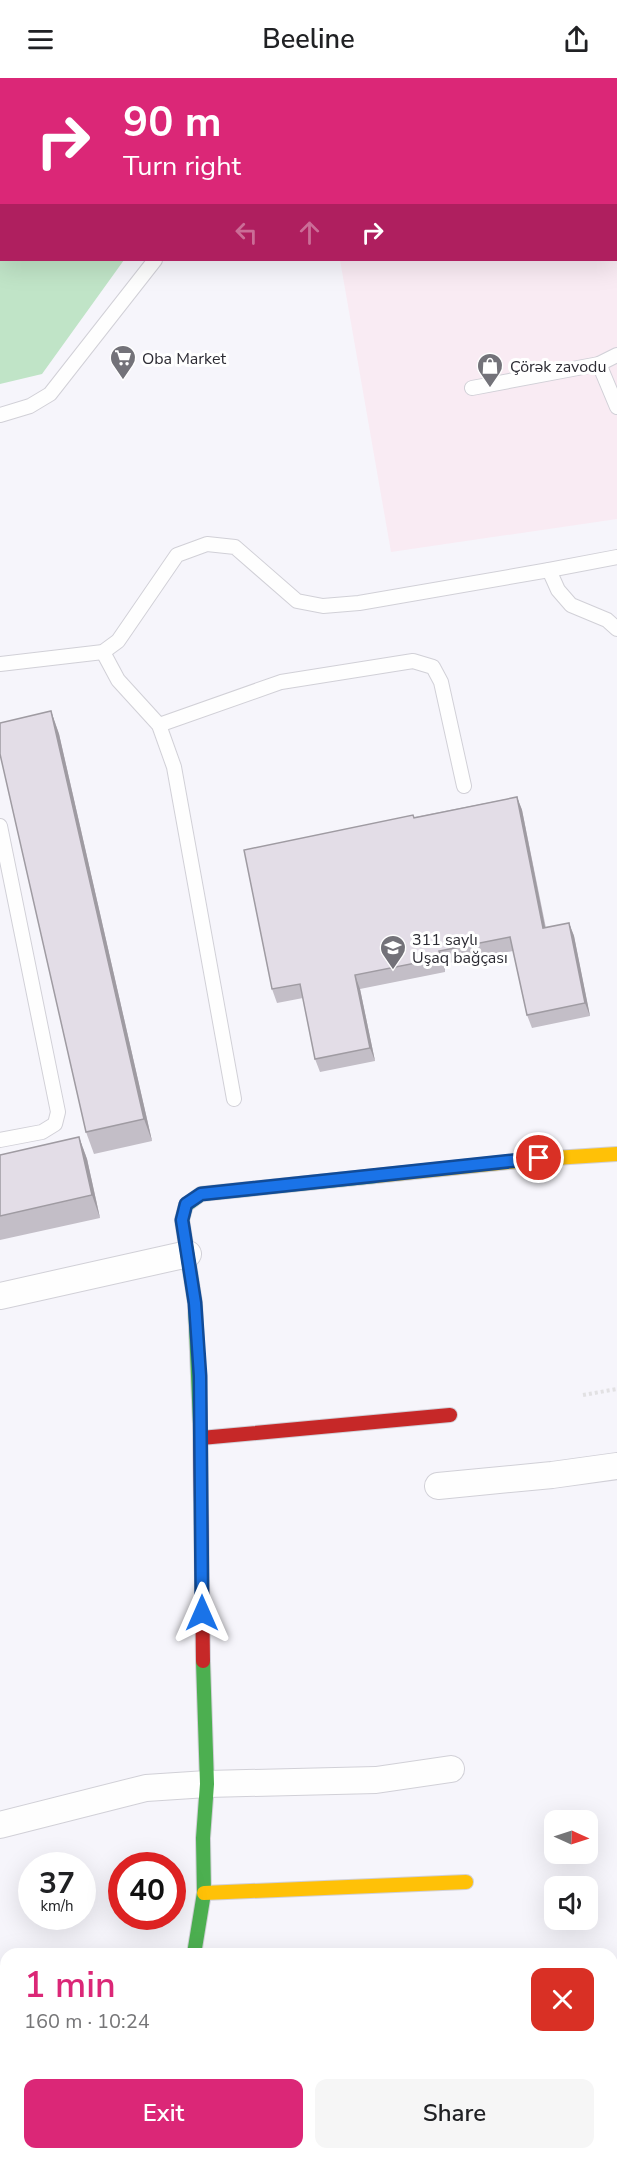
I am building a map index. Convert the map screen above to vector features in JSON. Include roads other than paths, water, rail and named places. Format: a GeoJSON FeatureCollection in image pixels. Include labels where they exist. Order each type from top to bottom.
{"type":"FeatureCollection","features":[{"type":"Feature","properties":{"kind":"street"},"geometry":{"type":"LineString","coordinates":[[195,1948],[204,1893],[203,1838],[207,1784],[202,1613],[201,1438],[195,1303],[182,1220],[186,1204],[201,1194],[539,1158],[617,1154]]}},
{"type":"Feature","properties":{"kind":"street"},"geometry":{"type":"LineString","coordinates":[[0,1296],[188,1254]]}},
{"type":"Feature","properties":{"kind":"street"},"geometry":{"type":"LineString","coordinates":[[201,1438],[450,1415]]}},
{"type":"Feature","properties":{"kind":"street"},"geometry":{"type":"LineString","coordinates":[[438,1486],[617,1466]]}},
{"type":"Feature","properties":{"kind":"street"},"geometry":{"type":"LineString","coordinates":[[0,1825],[146,1788],[207,1784],[376,1780],[451,1769]]}},
{"type":"Feature","properties":{"kind":"street"},"geometry":{"type":"LineString","coordinates":[[204,1893],[466,1882]]}},
{"type":"Feature","properties":{"kind":"lane"},"geometry":{"type":"LineString","coordinates":[[0,415],[30,406],[50,394],[154,261]]}},
{"type":"Feature","properties":{"kind":"lane"},"geometry":{"type":"LineString","coordinates":[[472,388],[599,364],[617,355]]}},
{"type":"Feature","properties":{"kind":"lane"},"geometry":{"type":"LineString","coordinates":[[599,364],[617,407]]}},
{"type":"Feature","properties":{"kind":"lane"},"geometry":{"type":"LineString","coordinates":[[0,664],[103,652],[118,641],[177,555],[207,544],[235,548],[297,601],[323,606],[359,603],[617,557]]}},
{"type":"Feature","properties":{"kind":"lane"},"geometry":{"type":"LineString","coordinates":[[549,570],[558,590],[571,606],[607,620],[617,629]]}},
{"type":"Feature","properties":{"kind":"lane"},"geometry":{"type":"LineString","coordinates":[[103,652],[118,680],[159,725],[174,767],[234,1098]]}},
{"type":"Feature","properties":{"kind":"lane"},"geometry":{"type":"LineString","coordinates":[[159,725],[282,682],[413,661],[433,667],[441,682],[464,786]]}},
{"type":"Feature","properties":{"kind":"lane"},"geometry":{"type":"LineString","coordinates":[[0,826],[58,1112],[55,1124],[42,1132],[0,1140]]}},
{"type":"Feature","properties":{"kind":"place","name":"Oba Market"},"geometry":{"type":"Point","coordinates":[123,381]}},
{"type":"Feature","properties":{"kind":"place","name":"Çörək zavodu"},"geometry":{"type":"Point","coordinates":[490,389]}},
{"type":"Feature","properties":{"kind":"place","name":"311 saylı Uşaq bağçası"},"geometry":{"type":"Point","coordinates":[393,971]}}]}
